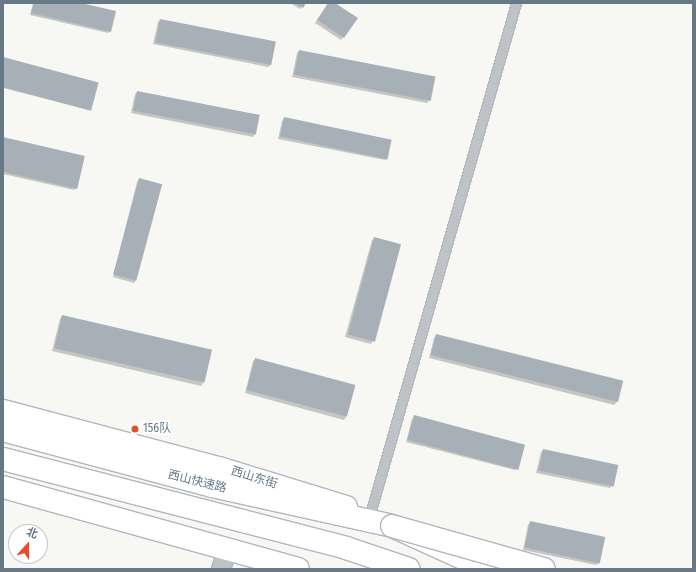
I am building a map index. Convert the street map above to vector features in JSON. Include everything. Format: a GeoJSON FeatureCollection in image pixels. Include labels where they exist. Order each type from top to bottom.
{"type":"FeatureCollection","features":[{"type":"Feature","properties":{"kind":"main road","name":"西山东街"},"geometry":{"type":"LineString","coordinates":[[3,411],[219,468],[370,514],[416,530],[496,569]]}},
{"type":"Feature","properties":{"kind":"main road","name":"西山快速路"},"geometry":{"type":"LineString","coordinates":[[3,430],[212,486],[392,526]]}},
{"type":"Feature","properties":{"kind":"main road"},"geometry":{"type":"LineString","coordinates":[[3,459],[346,548],[409,569]]}},
{"type":"Feature","properties":{"kind":"main road"},"geometry":{"type":"LineString","coordinates":[[3,487],[224,559],[298,569]]}},
{"type":"Feature","properties":{"kind":"main road"},"geometry":{"type":"LineString","coordinates":[[392,526],[487,569]]}},
{"type":"Feature","properties":{"kind":"main road"},"geometry":{"type":"LineString","coordinates":[[392,526],[544,569]]}},
{"type":"Feature","properties":{"kind":"main road"},"geometry":{"type":"LineString","coordinates":[[346,548],[390,569]]}},
{"type":"Feature","properties":{"kind":"lane"},"geometry":{"type":"LineString","coordinates":[[370,514],[516,3]]}},
{"type":"Feature","properties":{"kind":"building"},"geometry":{"type":"Polygon","coordinates":[[[34,3],[81,3],[116,11],[111,32],[31,13],[34,3]]]}},
{"type":"Feature","properties":{"kind":"building"},"geometry":{"type":"Polygon","coordinates":[[[295,3],[306,3],[303,8],[295,3]]]}},
{"type":"Feature","properties":{"kind":"building"},"geometry":{"type":"Polygon","coordinates":[[[328,3],[335,3],[358,18],[344,38],[317,20],[328,3]]]}},
{"type":"Feature","properties":{"kind":"building"},"geometry":{"type":"Polygon","coordinates":[[[160,19],[276,42],[271,65],[155,43],[160,19]]]}},
{"type":"Feature","properties":{"kind":"building"},"geometry":{"type":"Polygon","coordinates":[[[299,50],[435,77],[431,101],[294,75],[299,50]]]}},
{"type":"Feature","properties":{"kind":"building"},"geometry":{"type":"Polygon","coordinates":[[[3,57],[99,83],[91,111],[3,87],[3,57]]]}},
{"type":"Feature","properties":{"kind":"building"},"geometry":{"type":"Polygon","coordinates":[[[137,91],[260,115],[256,134],[133,111],[137,91]]]}},
{"type":"Feature","properties":{"kind":"building"},"geometry":{"type":"Polygon","coordinates":[[[284,117],[392,140],[387,159],[280,137],[284,117]]]}},
{"type":"Feature","properties":{"kind":"building"},"geometry":{"type":"Polygon","coordinates":[[[3,137],[85,156],[77,189],[3,172],[3,137]]]}},
{"type":"Feature","properties":{"kind":"building"},"geometry":{"type":"Polygon","coordinates":[[[139,178],[162,184],[136,281],[113,275],[139,178]]]}},
{"type":"Feature","properties":{"kind":"building"},"geometry":{"type":"Polygon","coordinates":[[[374,237],[401,244],[375,342],[348,335],[374,237]]]}},
{"type":"Feature","properties":{"kind":"building"},"geometry":{"type":"Polygon","coordinates":[[[62,315],[212,350],[204,383],[54,348],[62,315]]]}},
{"type":"Feature","properties":{"kind":"building"},"geometry":{"type":"Polygon","coordinates":[[[436,334],[623,381],[618,402],[431,355],[436,334]]]}},
{"type":"Feature","properties":{"kind":"building"},"geometry":{"type":"Polygon","coordinates":[[[255,358],[355,385],[347,417],[246,390],[255,358]]]}},
{"type":"Feature","properties":{"kind":"building"},"geometry":{"type":"Polygon","coordinates":[[[414,415],[525,445],[518,470],[407,440],[414,415]]]}},
{"type":"Feature","properties":{"kind":"building"},"geometry":{"type":"Polygon","coordinates":[[[543,449],[618,465],[614,487],[538,471],[543,449]]]}},
{"type":"Feature","properties":{"kind":"building"},"geometry":{"type":"Polygon","coordinates":[[[530,521],[605,537],[600,563],[524,547],[530,521]]]}},
{"type":"Feature","properties":{"kind":"place","name":"156队"},"geometry":{"type":"Point","coordinates":[135,429]}}]}
